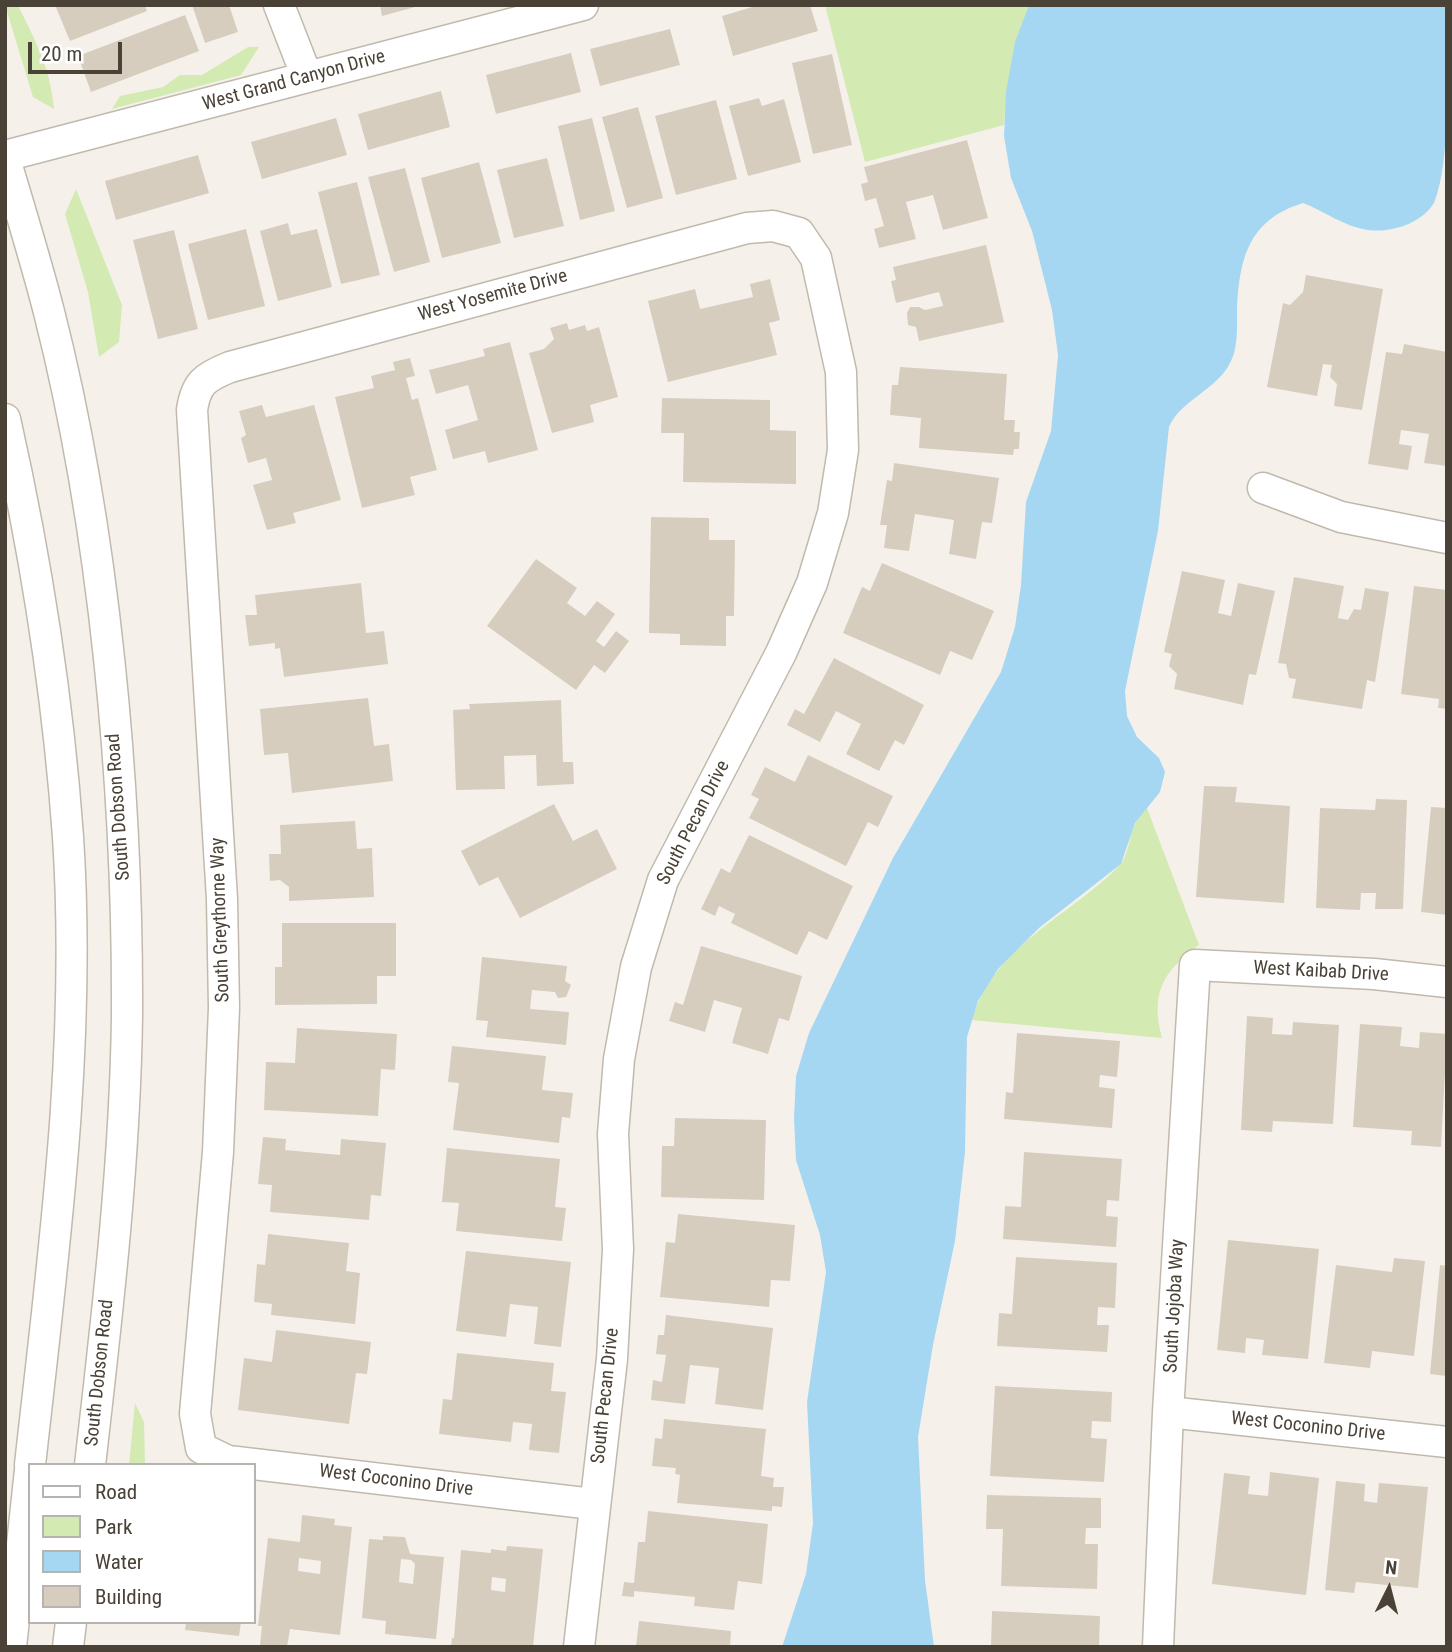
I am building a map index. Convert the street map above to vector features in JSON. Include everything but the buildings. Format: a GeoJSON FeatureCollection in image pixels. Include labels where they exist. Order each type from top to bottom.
{"type":"FeatureCollection","features":[{"type":"Feature","properties":{"kind":"street"},"geometry":{"type":"LineString","coordinates":[[279,5],[307,77]]}},
{"type":"Feature","properties":{"kind":"street","name":"West Grand Canyon Drive"},"geometry":{"type":"LineString","coordinates":[[5,158],[583,5]]}},
{"type":"Feature","properties":{"kind":"street","name":"South Dobson Road"},"geometry":{"type":"LineString","coordinates":[[5,158],[49,313],[74,426],[107,649],[126,893],[127,1017],[122,1147],[90,1463]]}},
{"type":"Feature","properties":{"kind":"street","name":"West Yosemite Drive"},"geometry":{"type":"LineString","coordinates":[[195,391],[210,375],[230,367],[747,228],[773,226],[799,233]]}},
{"type":"Feature","properties":{"kind":"street","name":"South Pecan Drive"},"geometry":{"type":"LineString","coordinates":[[579,1647],[593,1504],[612,1359],[618,1249],[613,1133],[619,1059],[636,967],[663,880],[781,653],[812,583],[833,513],[843,450],[841,373],[816,257],[799,233]]}},
{"type":"Feature","properties":{"kind":"street","name":"South Greythorne Way"},"geometry":{"type":"LineString","coordinates":[[195,391],[192,410],[221,886],[224,996],[218,1152],[195,1413],[201,1448]]}},
{"type":"Feature","properties":{"kind":"street"},"geometry":{"type":"LineString","coordinates":[[5,419],[42,600],[68,838],[68,1068],[60,1192],[30,1463]]}},
{"type":"Feature","properties":{"kind":"street"},"geometry":{"type":"LineString","coordinates":[[1263,488],[1340,517],[1447,538]]}},
{"type":"Feature","properties":{"kind":"street","name":"West Kaibab Drive"},"geometry":{"type":"LineString","coordinates":[[1195,965],[1374,974],[1447,982]]}},
{"type":"Feature","properties":{"kind":"street","name":"South Jojoba Way"},"geometry":{"type":"LineString","coordinates":[[1158,1647],[1168,1412],[1195,965]]}},
{"type":"Feature","properties":{"kind":"street","name":"West Coconino Drive"},"geometry":{"type":"LineString","coordinates":[[1168,1412],[1447,1442]]}},
{"type":"Feature","properties":{"kind":"street","name":"West Coconino Drive"},"geometry":{"type":"LineString","coordinates":[[201,1448],[228,1461],[245,1463]]}},
{"type":"Feature","properties":{"kind":"street","name":"West Coconino Drive"},"geometry":{"type":"LineString","coordinates":[[256,1464],[593,1504]]}},
{"type":"Feature","properties":{"kind":"street"},"geometry":{"type":"LineString","coordinates":[[11,1647],[28,1489]]}},
{"type":"Feature","properties":{"kind":"street"},"geometry":{"type":"LineString","coordinates":[[68,1647],[71,1624]]}},
{"type":"Feature","properties":{"kind":"green space"},"geometry":{"type":"Polygon","coordinates":[[[5,5],[18,5],[31,31],[46,67],[54,109],[33,97],[5,5]]]}},
{"type":"Feature","properties":{"kind":"green space"},"geometry":{"type":"Polygon","coordinates":[[[825,5],[1029,5],[1012,64],[1004,125],[865,162],[825,5]]]}},
{"type":"Feature","properties":{"kind":"green space"},"geometry":{"type":"Polygon","coordinates":[[[248,47],[259,47],[241,75],[112,109],[120,96],[163,87],[180,75],[202,75],[248,47]]]}},
{"type":"Feature","properties":{"kind":"green space"},"geometry":{"type":"Polygon","coordinates":[[[76,189],[122,305],[119,342],[99,357],[88,292],[65,214],[76,189]]]}},
{"type":"Feature","properties":{"kind":"green space"},"geometry":{"type":"Polygon","coordinates":[[[1147,808],[1199,945],[1176,964],[1162,984],[1158,1008],[1162,1038],[972,1020],[997,971],[1015,952],[1119,866],[1135,823],[1147,808]]]}},
{"type":"Feature","properties":{"kind":"green space"},"geometry":{"type":"Polygon","coordinates":[[[135,1403],[144,1422],[145,1463],[129,1463],[135,1403]]]}},
{"type":"Feature","properties":{"kind":"water"},"geometry":{"type":"Polygon","coordinates":[[[1029,5],[1447,5],[1444,161],[1434,203],[1421,216],[1405,226],[1377,231],[1359,228],[1303,203],[1284,210],[1270,220],[1258,231],[1250,244],[1240,275],[1236,344],[1231,361],[1218,380],[1182,409],[1169,427],[1158,531],[1125,691],[1127,716],[1137,737],[1159,758],[1165,772],[1160,792],[1135,823],[1121,864],[1039,928],[998,969],[978,1001],[967,1037],[965,1152],[955,1241],[933,1345],[918,1437],[925,1580],[934,1647],[782,1647],[806,1574],[813,1523],[807,1402],[826,1272],[820,1235],[796,1160],[796,1076],[809,1033],[893,858],[1001,672],[1015,627],[1021,585],[1026,502],[1051,431],[1058,355],[1052,310],[1032,231],[1011,178],[1004,136],[1006,92],[1015,42],[1029,5]]]}}]}
